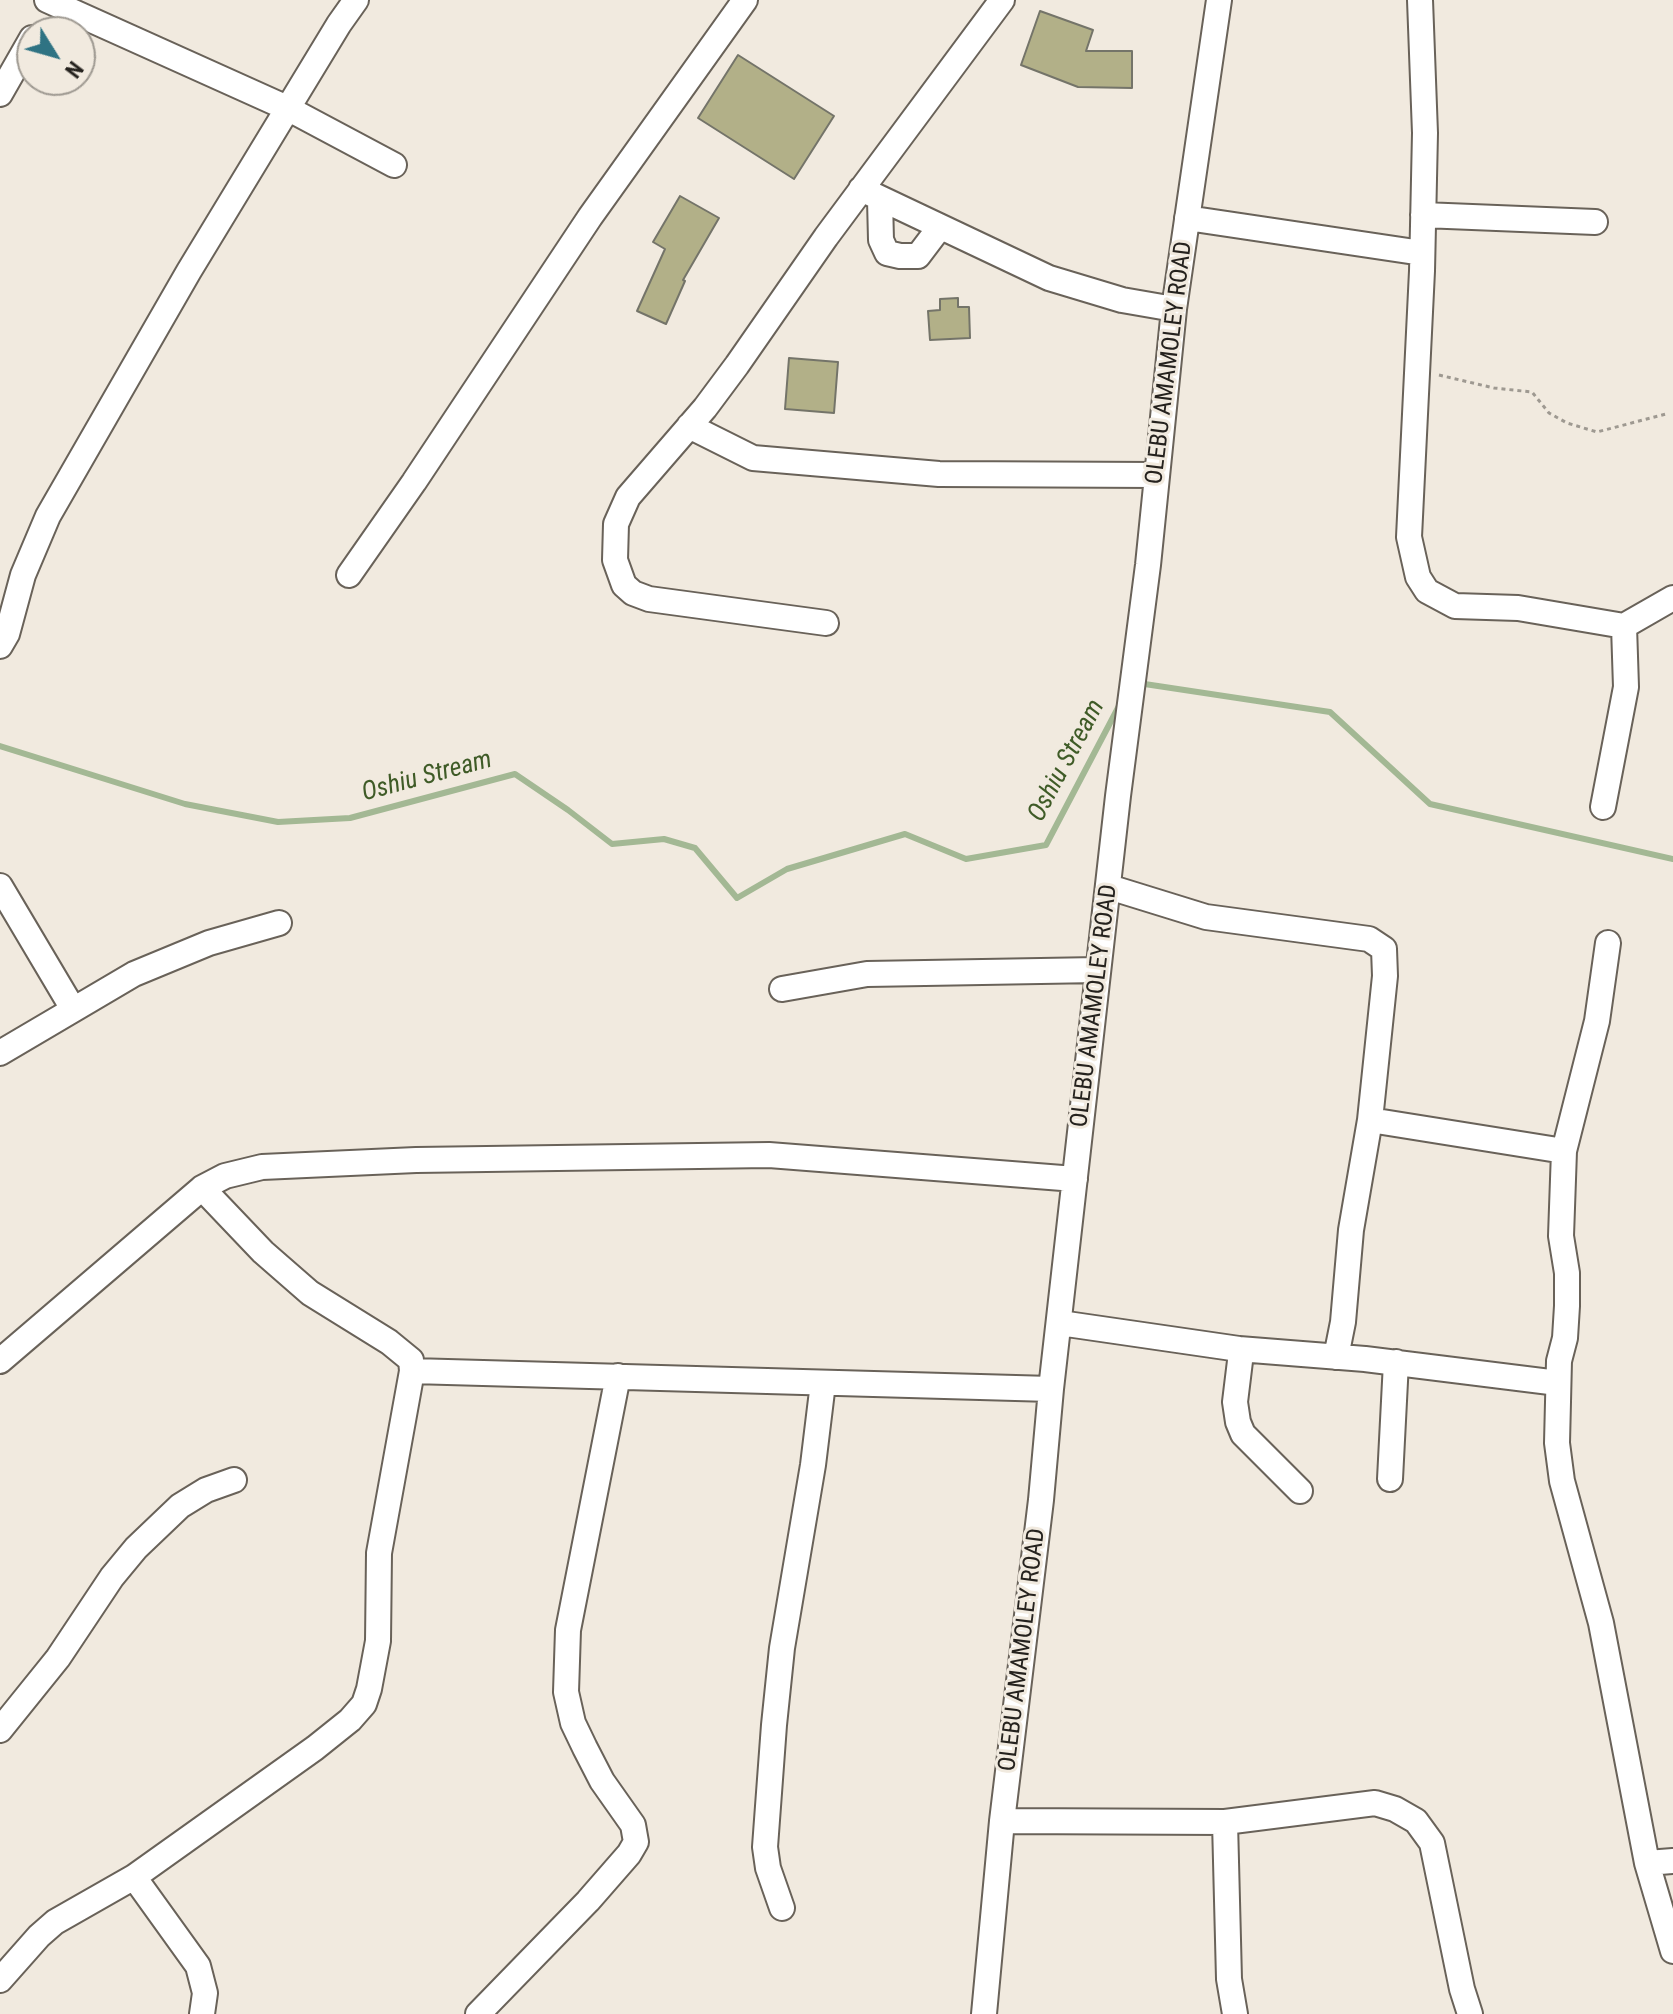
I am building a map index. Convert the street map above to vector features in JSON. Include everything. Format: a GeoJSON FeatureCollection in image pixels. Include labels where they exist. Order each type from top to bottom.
{"type":"FeatureCollection","features":[{"type":"Feature","properties":{"kind":"street"},"geometry":{"type":"LineString","coordinates":[[0,646],[7,634],[23,575],[48,516],[189,271],[356,0]]}},
{"type":"Feature","properties":{"kind":"street"},"geometry":{"type":"LineString","coordinates":[[349,575],[590,217],[745,0]]}},
{"type":"Feature","properties":{"kind":"street"},"geometry":{"type":"LineString","coordinates":[[826,623],[649,599],[633,593],[624,585],[615,560],[616,524],[628,497],[689,426],[871,194],[1002,0]]}},
{"type":"Feature","properties":{"kind":"street","name":"OLEBU AMAMOLEY ROAD"},"geometry":{"type":"LineString","coordinates":[[984,2014],[1002,1821],[1041,1500],[1174,309],[1219,0]]}},
{"type":"Feature","properties":{"kind":"street"},"geometry":{"type":"LineString","coordinates":[[1420,0],[1425,133],[1409,537],[1418,577],[1427,591],[1455,606],[1518,608],[1624,626],[1673,598]]}},
{"type":"Feature","properties":{"kind":"street"},"geometry":{"type":"LineString","coordinates":[[51,1],[287,108],[394,165]]}},
{"type":"Feature","properties":{"kind":"street"},"geometry":{"type":"LineString","coordinates":[[0,94],[16,66]]}},
{"type":"Feature","properties":{"kind":"street"},"geometry":{"type":"LineString","coordinates":[[871,194],[1049,278],[1122,300],[1174,309]]}},
{"type":"Feature","properties":{"kind":"street"},"geometry":{"type":"LineString","coordinates":[[871,194],[887,253],[918,256],[940,227]]}},
{"type":"Feature","properties":{"kind":"street"},"geometry":{"type":"LineString","coordinates":[[1423,215],[1595,222]]}},
{"type":"Feature","properties":{"kind":"street"},"geometry":{"type":"LineString","coordinates":[[1187,218],[1422,253]]}},
{"type":"Feature","properties":{"kind":"street"},"geometry":{"type":"LineString","coordinates":[[689,426],[753,458],[939,474],[1157,475]]}},
{"type":"Feature","properties":{"kind":"street"},"geometry":{"type":"LineString","coordinates":[[1603,807],[1626,687],[1624,626]]}},
{"type":"Feature","properties":{"kind":"street"},"geometry":{"type":"LineString","coordinates":[[0,886],[73,1009]]}},
{"type":"Feature","properties":{"kind":"street"},"geometry":{"type":"LineString","coordinates":[[1109,887],[1206,917],[1369,939],[1384,949],[1385,976],[1370,1120],[1351,1230],[1343,1322],[1336,1357]]}},
{"type":"Feature","properties":{"kind":"street"},"geometry":{"type":"LineString","coordinates":[[0,1053],[134,974],[188,951],[279,923]]}},
{"type":"Feature","properties":{"kind":"street"},"geometry":{"type":"LineString","coordinates":[[1608,943],[1597,1021],[1564,1151],[1561,1236],[1567,1273],[1567,1306],[1558,1383],[1557,1443],[1562,1481],[1601,1623],[1647,1863],[1673,1951]]}},
{"type":"Feature","properties":{"kind":"street"},"geometry":{"type":"LineString","coordinates":[[782,989],[867,974],[1098,970]]}},
{"type":"Feature","properties":{"kind":"street"},"geometry":{"type":"LineString","coordinates":[[1370,1120],[1564,1151]]}},
{"type":"Feature","properties":{"kind":"street"},"geometry":{"type":"LineString","coordinates":[[0,1361],[202,1188],[225,1176],[262,1167],[416,1160],[769,1155],[1075,1179]]}},
{"type":"Feature","properties":{"kind":"street"},"geometry":{"type":"LineString","coordinates":[[0,1980],[55,1922],[134,1877],[350,1720],[364,1704],[373,1674],[378,1641],[379,1553],[412,1371],[411,1360],[404,1352],[310,1293],[263,1252],[202,1188]]}},
{"type":"Feature","properties":{"kind":"street"},"geometry":{"type":"LineString","coordinates":[[1060,1323],[1239,1349],[1396,1362],[1558,1383]]}},
{"type":"Feature","properties":{"kind":"street"},"geometry":{"type":"LineString","coordinates":[[1239,1349],[1235,1402],[1243,1434],[1300,1491]]}},
{"type":"Feature","properties":{"kind":"street"},"geometry":{"type":"LineString","coordinates":[[1390,1479],[1396,1362]]}},
{"type":"Feature","properties":{"kind":"street"},"geometry":{"type":"LineString","coordinates":[[412,1371],[1051,1389]]}},
{"type":"Feature","properties":{"kind":"street"},"geometry":{"type":"LineString","coordinates":[[478,2014],[588,1901],[636,1842],[633,1825],[602,1781],[573,1723],[566,1692],[568,1630],[618,1376]]}},
{"type":"Feature","properties":{"kind":"street"},"geometry":{"type":"LineString","coordinates":[[782,1908],[768,1868],[765,1847],[771,1753],[782,1648],[813,1465],[823,1383]]}},
{"type":"Feature","properties":{"kind":"street"},"geometry":{"type":"LineString","coordinates":[[0,1730],[58,1658],[112,1577],[136,1548],[180,1506],[206,1490],[234,1480]]}},
{"type":"Feature","properties":{"kind":"street"},"geometry":{"type":"LineString","coordinates":[[1002,1821],[1225,1822],[1375,1803],[1395,1809],[1416,1821],[1432,1843],[1470,2014]]}},
{"type":"Feature","properties":{"kind":"street"},"geometry":{"type":"LineString","coordinates":[[1225,1822],[1229,1979],[1235,2014]]}},
{"type":"Feature","properties":{"kind":"street"},"geometry":{"type":"LineString","coordinates":[[1647,1863],[1673,1861]]}},
{"type":"Feature","properties":{"kind":"street"},"geometry":{"type":"LineString","coordinates":[[134,1877],[198,1966],[205,1993],[202,2014]]}},
{"type":"Feature","properties":{"kind":"path"},"geometry":{"type":"LineString","coordinates":[[1417,369],[1494,388],[1532,392],[1549,413],[1567,423],[1597,432],[1666,414]]}},
{"type":"Feature","properties":{"kind":"building"},"geometry":{"type":"Polygon","coordinates":[[[1040,11],[1093,30],[1086,51],[1132,51],[1132,88],[1078,87],[1021,65],[1040,11]]]}},
{"type":"Feature","properties":{"kind":"building"},"geometry":{"type":"Polygon","coordinates":[[[738,55],[834,116],[794,179],[698,118],[738,55]]]}},
{"type":"Feature","properties":{"kind":"building"},"geometry":{"type":"Polygon","coordinates":[[[680,196],[719,218],[683,280],[666,324],[637,311],[665,249],[653,242],[680,196]]]}},
{"type":"Feature","properties":{"kind":"building"},"geometry":{"type":"Polygon","coordinates":[[[958,298],[958,307],[969,307],[970,338],[930,340],[928,311],[940,310],[940,299],[958,298]]]}},
{"type":"Feature","properties":{"kind":"building"},"geometry":{"type":"Polygon","coordinates":[[[789,358],[838,362],[834,413],[785,409],[789,358]]]}},
{"type":"Feature","properties":{"kind":"waterway","name":"Oshiu Stream"},"geometry":{"type":"LineString","coordinates":[[1138,683],[1330,712],[1430,804],[1673,859]]}},
{"type":"Feature","properties":{"kind":"waterway","name":"Oshiu Stream"},"geometry":{"type":"LineString","coordinates":[[0,746],[185,804],[278,822],[350,818],[515,774],[612,844],[664,839],[695,848],[737,898],[787,869],[905,834],[966,859],[1046,845],[1120,704]]}}]}
